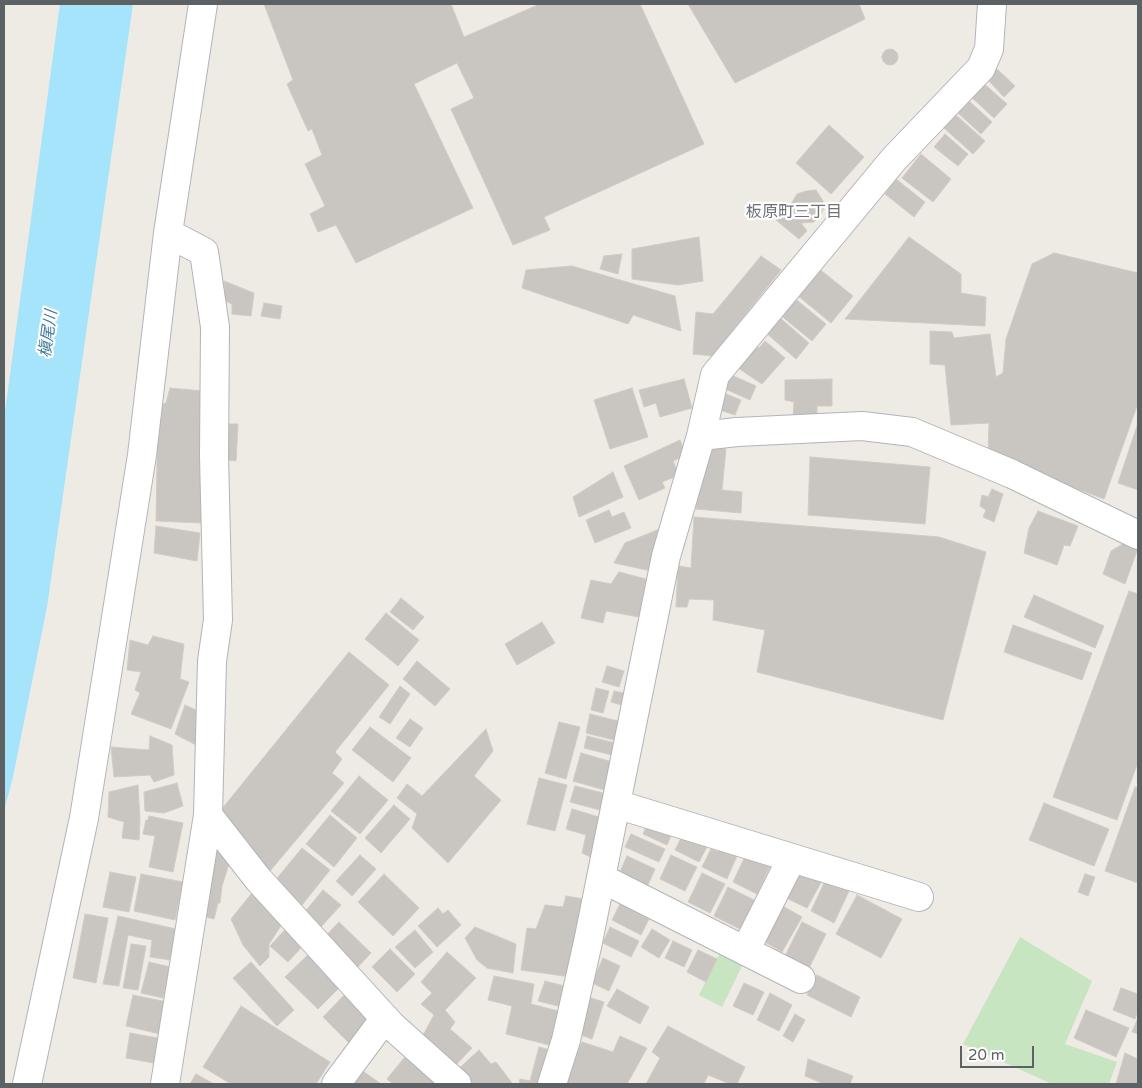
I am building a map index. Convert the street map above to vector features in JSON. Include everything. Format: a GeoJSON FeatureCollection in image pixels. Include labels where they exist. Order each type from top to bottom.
{"type":"FeatureCollection","features":[{"type":"Feature","properties":{"kind":"street"},"geometry":{"type":"LineString","coordinates":[[27,1084],[85,808],[142,455],[168,233],[204,4]]}},
{"type":"Feature","properties":{"kind":"street"},"geometry":{"type":"LineString","coordinates":[[552,1084],[566,1040],[601,878],[666,556],[701,436],[715,376],[894,159],[980,68],[989,50],[992,4]]}},
{"type":"Feature","properties":{"kind":"street"},"geometry":{"type":"LineString","coordinates":[[165,1084],[208,815],[212,661],[218,620],[214,456],[215,327],[204,252],[168,233]]}},
{"type":"Feature","properties":{"kind":"street"},"geometry":{"type":"LineString","coordinates":[[701,436],[737,432],[862,426],[912,432],[1012,474],[1138,535]]}},
{"type":"Feature","properties":{"kind":"street"},"geometry":{"type":"LineString","coordinates":[[616,804],[920,897]]}},
{"type":"Feature","properties":{"kind":"street"},"geometry":{"type":"LineString","coordinates":[[208,815],[258,879],[385,1018],[457,1084]]}},
{"type":"Feature","properties":{"kind":"street"},"geometry":{"type":"LineString","coordinates":[[745,951],[792,858]]}},
{"type":"Feature","properties":{"kind":"street"},"geometry":{"type":"LineString","coordinates":[[601,878],[801,979]]}},
{"type":"Feature","properties":{"kind":"street"},"geometry":{"type":"LineString","coordinates":[[336,1084],[385,1018]]}},
{"type":"Feature","properties":{"kind":"green space"},"geometry":{"type":"Polygon","coordinates":[[[1020,937],[1092,981],[1065,1044],[1117,1062],[1109,1084],[1052,1084],[963,1044],[1020,937]]]}},
{"type":"Feature","properties":{"kind":"green space"},"geometry":{"type":"Polygon","coordinates":[[[722,949],[745,960],[722,1007],[699,995],[722,949]]]}},
{"type":"Feature","properties":{"kind":"water","name":"槇尾川"},"geometry":{"type":"Polygon","coordinates":[[[60,4],[133,4],[47,607],[13,777],[4,811],[4,419],[60,4]]]}},
{"type":"Feature","properties":{"kind":"building"},"geometry":{"type":"Polygon","coordinates":[[[264,4],[451,4],[464,37],[540,4],[640,4],[704,144],[544,217],[550,230],[513,245],[451,109],[474,98],[457,63],[414,84],[473,208],[356,263],[336,225],[318,232],[310,214],[325,206],[305,164],[322,155],[312,129],[308,131],[287,84],[293,80],[264,4]]]}},
{"type":"Feature","properties":{"kind":"building"},"geometry":{"type":"Polygon","coordinates":[[[688,4],[859,4],[865,19],[735,83],[688,4]]]}},
{"type":"Feature","properties":{"kind":"building"},"geometry":{"type":"Polygon","coordinates":[[[887,49],[893,49],[898,54],[896,63],[887,65],[882,60],[882,54],[887,49]]]}},
{"type":"Feature","properties":{"kind":"building"},"geometry":{"type":"Polygon","coordinates":[[[996,68],[1015,86],[1004,97],[986,78],[996,68]]]}},
{"type":"Feature","properties":{"kind":"building"},"geometry":{"type":"Polygon","coordinates":[[[982,82],[1007,104],[994,118],[969,95],[982,82]]]}},
{"type":"Feature","properties":{"kind":"building"},"geometry":{"type":"Polygon","coordinates":[[[968,100],[992,122],[981,134],[957,112],[968,100]]]}},
{"type":"Feature","properties":{"kind":"building"},"geometry":{"type":"Polygon","coordinates":[[[956,115],[985,141],[973,154],[944,128],[956,115]]]}},
{"type":"Feature","properties":{"kind":"building"},"geometry":{"type":"Polygon","coordinates":[[[829,125],[864,157],[831,194],[796,163],[829,125]]]}},
{"type":"Feature","properties":{"kind":"building"},"geometry":{"type":"Polygon","coordinates":[[[945,134],[968,154],[958,166],[934,147],[945,134]]]}},
{"type":"Feature","properties":{"kind":"building"},"geometry":{"type":"Polygon","coordinates":[[[921,154],[951,179],[933,202],[902,178],[921,154]]]}},
{"type":"Feature","properties":{"kind":"building"},"geometry":{"type":"Polygon","coordinates":[[[896,179],[925,202],[914,217],[885,194],[896,179]]]}},
{"type":"Feature","properties":{"kind":"building"},"geometry":{"type":"Polygon","coordinates":[[[816,190],[823,201],[824,207],[821,215],[814,222],[801,223],[807,231],[799,239],[776,220],[790,212],[789,208],[797,194],[816,190]]]}},
{"type":"Feature","properties":{"kind":"building"},"geometry":{"type":"Polygon","coordinates":[[[699,237],[703,281],[678,285],[632,279],[632,249],[699,237]]]}},
{"type":"Feature","properties":{"kind":"building"},"geometry":{"type":"Polygon","coordinates":[[[909,237],[961,274],[961,293],[986,297],[985,326],[845,319],[909,237]]]}},
{"type":"Feature","properties":{"kind":"building"},"geometry":{"type":"Polygon","coordinates":[[[1054,253],[1138,273],[1138,403],[1104,499],[988,455],[989,423],[951,425],[945,365],[930,364],[930,331],[952,332],[954,338],[990,334],[996,377],[1003,373],[1006,339],[1032,264],[1054,253]]]}},
{"type":"Feature","properties":{"kind":"building"},"geometry":{"type":"Polygon","coordinates":[[[622,254],[618,274],[600,269],[604,256],[622,254]]]}},
{"type":"Feature","properties":{"kind":"building"},"geometry":{"type":"Polygon","coordinates":[[[761,256],[781,270],[712,356],[693,354],[696,312],[713,314],[761,256]]]}},
{"type":"Feature","properties":{"kind":"building"},"geometry":{"type":"Polygon","coordinates":[[[572,266],[675,296],[681,331],[633,315],[628,324],[522,288],[526,270],[572,266]]]}},
{"type":"Feature","properties":{"kind":"building"},"geometry":{"type":"Polygon","coordinates":[[[818,268],[853,296],[831,323],[797,295],[818,268]]]}},
{"type":"Feature","properties":{"kind":"building"},"geometry":{"type":"Polygon","coordinates":[[[224,281],[254,293],[251,316],[232,314],[232,304],[225,301],[224,281]]]}},
{"type":"Feature","properties":{"kind":"building"},"geometry":{"type":"Polygon","coordinates":[[[793,297],[826,324],[812,341],[779,314],[793,297]]]}},
{"type":"Feature","properties":{"kind":"building"},"geometry":{"type":"Polygon","coordinates":[[[264,303],[282,306],[280,319],[261,316],[264,303]]]}},
{"type":"Feature","properties":{"kind":"building"},"geometry":{"type":"Polygon","coordinates":[[[779,317],[809,343],[796,359],[765,332],[779,317]]]}},
{"type":"Feature","properties":{"kind":"building"},"geometry":{"type":"Polygon","coordinates":[[[765,341],[785,358],[762,384],[735,366],[755,346],[759,348],[765,341]]]}},
{"type":"Feature","properties":{"kind":"building"},"geometry":{"type":"Polygon","coordinates":[[[729,374],[756,386],[750,400],[723,388],[729,374]]]}},
{"type":"Feature","properties":{"kind":"building"},"geometry":{"type":"Polygon","coordinates":[[[684,379],[692,408],[660,417],[656,403],[644,407],[639,390],[684,379]]]}},
{"type":"Feature","properties":{"kind":"building"},"geometry":{"type":"Polygon","coordinates":[[[832,379],[832,406],[817,406],[817,419],[793,419],[794,402],[785,400],[785,380],[832,379]]]}},
{"type":"Feature","properties":{"kind":"building"},"geometry":{"type":"Polygon","coordinates":[[[170,388],[203,391],[202,523],[156,521],[158,406],[166,403],[170,388]]]}},
{"type":"Feature","properties":{"kind":"building"},"geometry":{"type":"Polygon","coordinates":[[[632,388],[648,437],[610,449],[594,400],[632,388]]]}},
{"type":"Feature","properties":{"kind":"building"},"geometry":{"type":"Polygon","coordinates":[[[726,394],[741,400],[735,415],[720,410],[726,394]]]}},
{"type":"Feature","properties":{"kind":"building"},"geometry":{"type":"Polygon","coordinates":[[[1138,423],[1138,490],[1118,483],[1138,423]]]}},
{"type":"Feature","properties":{"kind":"building"},"geometry":{"type":"Polygon","coordinates":[[[229,424],[238,424],[236,461],[227,460],[229,424]]]}},
{"type":"Feature","properties":{"kind":"building"},"geometry":{"type":"Polygon","coordinates":[[[680,440],[686,455],[673,461],[679,475],[662,482],[665,488],[639,500],[624,466],[680,440]]]}},
{"type":"Feature","properties":{"kind":"building"},"geometry":{"type":"Polygon","coordinates":[[[707,446],[726,449],[722,490],[742,492],[741,513],[696,509],[707,446]]]}},
{"type":"Feature","properties":{"kind":"building"},"geometry":{"type":"Polygon","coordinates":[[[810,457],[930,467],[925,524],[808,515],[810,457]]]}},
{"type":"Feature","properties":{"kind":"building"},"geometry":{"type":"Polygon","coordinates":[[[613,472],[623,497],[579,517],[573,497],[613,472]]]}},
{"type":"Feature","properties":{"kind":"building"},"geometry":{"type":"Polygon","coordinates":[[[992,489],[1003,494],[994,522],[983,517],[986,510],[980,506],[982,495],[988,497],[992,489]]]}},
{"type":"Feature","properties":{"kind":"building"},"geometry":{"type":"Polygon","coordinates":[[[609,510],[612,517],[624,512],[631,528],[595,543],[586,520],[609,510]]]}},
{"type":"Feature","properties":{"kind":"building"},"geometry":{"type":"Polygon","coordinates":[[[1038,511],[1078,526],[1070,546],[1064,545],[1057,565],[1024,553],[1029,528],[1038,511]]]}},
{"type":"Feature","properties":{"kind":"building"},"geometry":{"type":"Polygon","coordinates":[[[694,517],[939,537],[986,552],[943,720],[757,672],[765,630],[713,620],[714,600],[689,599],[687,607],[676,607],[678,566],[691,568],[694,517]]]}},
{"type":"Feature","properties":{"kind":"building"},"geometry":{"type":"Polygon","coordinates":[[[156,526],[200,533],[197,561],[154,553],[156,526]]]}},
{"type":"Feature","properties":{"kind":"building"},"geometry":{"type":"Polygon","coordinates":[[[667,526],[656,572],[614,563],[625,543],[667,526]]]}},
{"type":"Feature","properties":{"kind":"building"},"geometry":{"type":"Polygon","coordinates":[[[1126,542],[1138,548],[1125,584],[1103,574],[1111,551],[1126,542]]]}},
{"type":"Feature","properties":{"kind":"building"},"geometry":{"type":"Polygon","coordinates":[[[619,572],[646,579],[639,617],[606,611],[603,623],[581,618],[591,580],[611,584],[619,572]]]}},
{"type":"Feature","properties":{"kind":"building"},"geometry":{"type":"Polygon","coordinates":[[[1129,591],[1138,594],[1138,762],[1117,820],[1053,797],[1129,591]]]}},
{"type":"Feature","properties":{"kind":"building"},"geometry":{"type":"Polygon","coordinates":[[[1034,595],[1104,626],[1095,648],[1024,617],[1034,595]]]}},
{"type":"Feature","properties":{"kind":"building"},"geometry":{"type":"Polygon","coordinates":[[[401,598],[424,617],[413,630],[390,612],[401,598]]]}},
{"type":"Feature","properties":{"kind":"building"},"geometry":{"type":"Polygon","coordinates":[[[386,613],[419,640],[398,666],[365,639],[386,613]]]}},
{"type":"Feature","properties":{"kind":"building"},"geometry":{"type":"Polygon","coordinates":[[[542,622],[555,643],[517,665],[505,644],[542,622]]]}},
{"type":"Feature","properties":{"kind":"building"},"geometry":{"type":"Polygon","coordinates":[[[1013,625],[1092,653],[1082,680],[1004,652],[1013,625]]]}},
{"type":"Feature","properties":{"kind":"building"},"geometry":{"type":"Polygon","coordinates":[[[153,636],[184,644],[180,679],[189,682],[171,729],[131,714],[140,693],[135,690],[141,672],[127,670],[130,640],[148,645],[153,636]]]}},
{"type":"Feature","properties":{"kind":"building"},"geometry":{"type":"Polygon","coordinates":[[[349,652],[389,685],[335,752],[342,759],[332,773],[344,783],[265,877],[247,840],[217,815],[349,652]]]}},
{"type":"Feature","properties":{"kind":"building"},"geometry":{"type":"Polygon","coordinates":[[[417,661],[450,689],[435,706],[403,679],[417,661]]]}},
{"type":"Feature","properties":{"kind":"building"},"geometry":{"type":"Polygon","coordinates":[[[607,666],[624,671],[619,687],[602,682],[607,666]]]}},
{"type":"Feature","properties":{"kind":"building"},"geometry":{"type":"Polygon","coordinates":[[[400,686],[410,694],[390,724],[379,717],[400,686]]]}},
{"type":"Feature","properties":{"kind":"building"},"geometry":{"type":"Polygon","coordinates":[[[596,688],[609,691],[603,713],[591,710],[596,688]]]}},
{"type":"Feature","properties":{"kind":"building"},"geometry":{"type":"Polygon","coordinates":[[[614,691],[628,694],[625,706],[611,702],[614,691]]]}},
{"type":"Feature","properties":{"kind":"building"},"geometry":{"type":"Polygon","coordinates":[[[185,705],[196,710],[196,745],[175,734],[185,705]]]}},
{"type":"Feature","properties":{"kind":"building"},"geometry":{"type":"Polygon","coordinates":[[[590,714],[622,722],[618,741],[586,733],[590,714]]]}},
{"type":"Feature","properties":{"kind":"building"},"geometry":{"type":"Polygon","coordinates":[[[410,719],[423,728],[410,747],[396,738],[410,719]]]}},
{"type":"Feature","properties":{"kind":"building"},"geometry":{"type":"Polygon","coordinates":[[[559,722],[580,727],[566,779],[545,773],[559,722]]]}},
{"type":"Feature","properties":{"kind":"building"},"geometry":{"type":"Polygon","coordinates":[[[370,727],[411,758],[393,782],[352,750],[370,727]]]}},
{"type":"Feature","properties":{"kind":"building"},"geometry":{"type":"Polygon","coordinates":[[[486,729],[493,751],[474,776],[501,800],[448,863],[412,828],[417,814],[397,798],[407,784],[422,796],[486,729]]]}},
{"type":"Feature","properties":{"kind":"building"},"geometry":{"type":"Polygon","coordinates":[[[150,736],[172,745],[174,775],[154,782],[150,775],[114,777],[111,747],[149,750],[150,736]]]}},
{"type":"Feature","properties":{"kind":"building"},"geometry":{"type":"Polygon","coordinates":[[[587,736],[619,744],[616,756],[584,748],[587,736]]]}},
{"type":"Feature","properties":{"kind":"building"},"geometry":{"type":"Polygon","coordinates":[[[581,753],[616,763],[608,791],[573,781],[581,753]]]}},
{"type":"Feature","properties":{"kind":"building"},"geometry":{"type":"Polygon","coordinates":[[[359,776],[388,800],[360,834],[331,811],[359,776]]]}},
{"type":"Feature","properties":{"kind":"building"},"geometry":{"type":"Polygon","coordinates":[[[539,778],[567,785],[555,831],[527,824],[539,778]]]}},
{"type":"Feature","properties":{"kind":"building"},"geometry":{"type":"Polygon","coordinates":[[[177,783],[183,806],[164,813],[145,811],[144,792],[177,783]]]}},
{"type":"Feature","properties":{"kind":"building"},"geometry":{"type":"Polygon","coordinates":[[[138,785],[139,840],[122,838],[124,822],[108,817],[109,792],[138,785]]]}},
{"type":"Feature","properties":{"kind":"building"},"geometry":{"type":"Polygon","coordinates":[[[575,786],[611,795],[607,812],[570,802],[575,786]]]}},
{"type":"Feature","properties":{"kind":"building"},"geometry":{"type":"Polygon","coordinates":[[[1135,787],[1138,788],[1138,883],[1105,871],[1135,787]]]}},
{"type":"Feature","properties":{"kind":"building"},"geometry":{"type":"Polygon","coordinates":[[[1044,803],[1109,829],[1094,866],[1029,840],[1044,803]]]}},
{"type":"Feature","properties":{"kind":"building"},"geometry":{"type":"Polygon","coordinates":[[[394,805],[410,819],[381,853],[365,838],[394,805]]]}},
{"type":"Feature","properties":{"kind":"building"},"geometry":{"type":"Polygon","coordinates":[[[572,809],[606,819],[597,860],[582,853],[586,835],[566,829],[572,809]]]}},
{"type":"Feature","properties":{"kind":"building"},"geometry":{"type":"Polygon","coordinates":[[[330,815],[357,838],[334,867],[306,844],[330,815]]]}},
{"type":"Feature","properties":{"kind":"building"},"geometry":{"type":"Polygon","coordinates":[[[149,816],[183,823],[173,872],[149,867],[155,836],[143,834],[146,820],[148,820],[149,816]]]}},
{"type":"Feature","properties":{"kind":"building"},"geometry":{"type":"Polygon","coordinates":[[[650,817],[674,829],[667,845],[643,834],[650,817]]]}},
{"type":"Feature","properties":{"kind":"building"},"geometry":{"type":"Polygon","coordinates":[[[686,828],[710,841],[699,862],[675,850],[686,828]]]}},
{"type":"Feature","properties":{"kind":"building"},"geometry":{"type":"Polygon","coordinates":[[[631,834],[665,849],[659,862],[625,847],[631,834]]]}},
{"type":"Feature","properties":{"kind":"building"},"geometry":{"type":"Polygon","coordinates":[[[213,840],[233,851],[214,919],[203,916],[213,840]]]}},
{"type":"Feature","properties":{"kind":"building"},"geometry":{"type":"Polygon","coordinates":[[[722,843],[739,851],[727,879],[702,867],[711,849],[718,852],[722,843]]]}},
{"type":"Feature","properties":{"kind":"building"},"geometry":{"type":"Polygon","coordinates":[[[302,848],[330,870],[302,905],[274,882],[302,848]]]}},
{"type":"Feature","properties":{"kind":"building"},"geometry":{"type":"Polygon","coordinates":[[[749,848],[773,860],[757,894],[733,882],[749,848]]]}},
{"type":"Feature","properties":{"kind":"building"},"geometry":{"type":"Polygon","coordinates":[[[360,855],[376,869],[352,896],[336,881],[360,855]]]}},
{"type":"Feature","properties":{"kind":"building"},"geometry":{"type":"Polygon","coordinates":[[[671,855],[697,867],[685,891],[660,879],[671,855]]]}},
{"type":"Feature","properties":{"kind":"building"},"geometry":{"type":"Polygon","coordinates":[[[627,856],[655,869],[647,887],[619,874],[627,856]]]}},
{"type":"Feature","properties":{"kind":"building"},"geometry":{"type":"Polygon","coordinates":[[[801,865],[824,877],[807,908],[784,897],[801,865]]]}},
{"type":"Feature","properties":{"kind":"building"},"geometry":{"type":"Polygon","coordinates":[[[110,872],[136,877],[129,912],[103,907],[110,872]]]}},
{"type":"Feature","properties":{"kind":"building"},"geometry":{"type":"Polygon","coordinates":[[[702,873],[725,884],[710,913],[688,902],[702,873]]]}},
{"type":"Feature","properties":{"kind":"building"},"geometry":{"type":"Polygon","coordinates":[[[141,874],[183,882],[175,920],[134,911],[141,874]]]}},
{"type":"Feature","properties":{"kind":"building"},"geometry":{"type":"Polygon","coordinates":[[[384,874],[419,908],[393,936],[358,902],[384,874]]]}},
{"type":"Feature","properties":{"kind":"building"},"geometry":{"type":"Polygon","coordinates":[[[1085,874],[1095,877],[1088,896],[1078,892],[1085,874]]]}},
{"type":"Feature","properties":{"kind":"building"},"geometry":{"type":"Polygon","coordinates":[[[826,879],[849,891],[834,923],[811,911],[826,879]]]}},
{"type":"Feature","properties":{"kind":"building"},"geometry":{"type":"Polygon","coordinates":[[[728,887],[756,901],[742,930],[714,916],[728,887]]]}},
{"type":"Feature","properties":{"kind":"building"},"geometry":{"type":"Polygon","coordinates":[[[256,888],[288,915],[269,944],[269,957],[260,966],[243,945],[231,919],[256,888]]]}},
{"type":"Feature","properties":{"kind":"building"},"geometry":{"type":"Polygon","coordinates":[[[323,890],[341,905],[320,928],[303,914],[323,890]]]}},
{"type":"Feature","properties":{"kind":"building"},"geometry":{"type":"Polygon","coordinates":[[[857,895],[902,919],[881,958],[836,934],[857,895]]]}},
{"type":"Feature","properties":{"kind":"building"},"geometry":{"type":"Polygon","coordinates":[[[566,896],[589,900],[571,977],[521,970],[527,928],[536,929],[545,905],[563,907],[566,896]]]}},
{"type":"Feature","properties":{"kind":"building"},"geometry":{"type":"Polygon","coordinates":[[[620,904],[649,919],[641,935],[612,920],[620,904]]]}},
{"type":"Feature","properties":{"kind":"building"},"geometry":{"type":"Polygon","coordinates":[[[779,904],[802,917],[782,952],[760,939],[779,904]]]}},
{"type":"Feature","properties":{"kind":"building"},"geometry":{"type":"Polygon","coordinates":[[[438,908],[443,914],[448,910],[461,925],[437,947],[418,926],[438,908]]]}},
{"type":"Feature","properties":{"kind":"building"},"geometry":{"type":"Polygon","coordinates":[[[85,914],[108,918],[96,983],[73,978],[85,914]]]}},
{"type":"Feature","properties":{"kind":"building"},"geometry":{"type":"Polygon","coordinates":[[[118,916],[176,929],[170,960],[150,957],[152,940],[128,935],[119,986],[103,984],[118,916]]]}},
{"type":"Feature","properties":{"kind":"building"},"geometry":{"type":"Polygon","coordinates":[[[292,922],[310,938],[288,962],[270,946],[292,922]]]}},
{"type":"Feature","properties":{"kind":"building"},"geometry":{"type":"Polygon","coordinates":[[[339,922],[371,953],[354,971],[322,940],[339,922]]]}},
{"type":"Feature","properties":{"kind":"building"},"geometry":{"type":"Polygon","coordinates":[[[802,922],[826,934],[808,970],[784,958],[802,922]]]}},
{"type":"Feature","properties":{"kind":"building"},"geometry":{"type":"Polygon","coordinates":[[[475,927],[516,944],[513,973],[487,968],[477,960],[465,938],[475,927]]]}},
{"type":"Feature","properties":{"kind":"building"},"geometry":{"type":"Polygon","coordinates":[[[610,927],[639,941],[631,957],[603,943],[610,927]]]}},
{"type":"Feature","properties":{"kind":"building"},"geometry":{"type":"Polygon","coordinates":[[[652,929],[670,940],[659,958],[641,947],[652,929]]]}},
{"type":"Feature","properties":{"kind":"building"},"geometry":{"type":"Polygon","coordinates":[[[415,930],[433,952],[415,968],[395,947],[415,930]]]}},
{"type":"Feature","properties":{"kind":"building"},"geometry":{"type":"Polygon","coordinates":[[[673,941],[692,950],[684,967],[665,958],[673,941]]]}},
{"type":"Feature","properties":{"kind":"building"},"geometry":{"type":"Polygon","coordinates":[[[131,944],[146,946],[138,990],[123,988],[131,944]]]}},
{"type":"Feature","properties":{"kind":"building"},"geometry":{"type":"Polygon","coordinates":[[[315,948],[347,980],[318,1009],[285,977],[315,948]]]}},
{"type":"Feature","properties":{"kind":"building"},"geometry":{"type":"Polygon","coordinates":[[[390,949],[415,974],[397,992],[372,967],[390,949]]]}},
{"type":"Feature","properties":{"kind":"building"},"geometry":{"type":"Polygon","coordinates":[[[698,950],[717,959],[706,982],[687,972],[698,950]]]}},
{"type":"Feature","properties":{"kind":"building"},"geometry":{"type":"Polygon","coordinates":[[[447,952],[476,978],[445,1010],[455,1022],[450,1029],[472,1048],[450,1071],[417,1046],[434,1015],[421,1004],[432,993],[421,982],[447,952]]]}},
{"type":"Feature","properties":{"kind":"building"},"geometry":{"type":"Polygon","coordinates":[[[603,958],[620,966],[609,991],[592,983],[603,958]]]}},
{"type":"Feature","properties":{"kind":"building"},"geometry":{"type":"Polygon","coordinates":[[[149,962],[170,967],[163,998],[141,993],[149,962]]]}},
{"type":"Feature","properties":{"kind":"building"},"geometry":{"type":"Polygon","coordinates":[[[251,962],[294,1010],[277,1026],[233,978],[251,962]]]}},
{"type":"Feature","properties":{"kind":"building"},"geometry":{"type":"Polygon","coordinates":[[[817,975],[860,997],[851,1017],[807,995],[817,975]]]}},
{"type":"Feature","properties":{"kind":"building"},"geometry":{"type":"Polygon","coordinates":[[[494,976],[534,984],[531,1004],[566,1013],[557,1047],[506,1034],[512,1006],[488,1000],[494,976]]]}},
{"type":"Feature","properties":{"kind":"building"},"geometry":{"type":"Polygon","coordinates":[[[545,981],[572,988],[566,1008],[538,1001],[545,981]]]}},
{"type":"Feature","properties":{"kind":"building"},"geometry":{"type":"Polygon","coordinates":[[[744,983],[764,992],[753,1015],[733,1006],[744,983]]]}},
{"type":"Feature","properties":{"kind":"building"},"geometry":{"type":"Polygon","coordinates":[[[351,988],[380,1017],[351,1045],[323,1017],[351,988]]]}},
{"type":"Feature","properties":{"kind":"building"},"geometry":{"type":"Polygon","coordinates":[[[1121,988],[1138,994],[1138,1010],[1135,1019],[1113,1010],[1121,988]]]}},
{"type":"Feature","properties":{"kind":"building"},"geometry":{"type":"Polygon","coordinates":[[[617,989],[649,1007],[640,1024],[607,1006],[617,989]]]}},
{"type":"Feature","properties":{"kind":"building"},"geometry":{"type":"Polygon","coordinates":[[[770,993],[792,1005],[779,1031],[757,1020],[770,993]]]}},
{"type":"Feature","properties":{"kind":"building"},"geometry":{"type":"Polygon","coordinates":[[[133,995],[167,1002],[160,1034],[126,1026],[133,995]]]}},
{"type":"Feature","properties":{"kind":"building"},"geometry":{"type":"Polygon","coordinates":[[[588,997],[604,1002],[592,1039],[575,1033],[588,997]]]}},
{"type":"Feature","properties":{"kind":"building"},"geometry":{"type":"Polygon","coordinates":[[[241,1006],[330,1062],[316,1084],[231,1084],[203,1067],[241,1006]]]}},
{"type":"Feature","properties":{"kind":"building"},"geometry":{"type":"Polygon","coordinates":[[[1086,1010],[1129,1028],[1116,1057],[1074,1038],[1086,1010]]]}},
{"type":"Feature","properties":{"kind":"building"},"geometry":{"type":"Polygon","coordinates":[[[795,1014],[805,1020],[793,1042],[783,1036],[795,1014]]]}},
{"type":"Feature","properties":{"kind":"building"},"geometry":{"type":"Polygon","coordinates":[[[1138,1018],[1138,1034],[1132,1032],[1138,1018]]]}},
{"type":"Feature","properties":{"kind":"building"},"geometry":{"type":"Polygon","coordinates":[[[668,1026],[745,1067],[737,1084],[730,1084],[708,1075],[704,1084],[646,1084],[660,1058],[652,1052],[668,1026]]]}},
{"type":"Feature","properties":{"kind":"building"},"geometry":{"type":"Polygon","coordinates":[[[130,1033],[163,1039],[159,1064],[126,1058],[130,1033]]]}},
{"type":"Feature","properties":{"kind":"building"},"geometry":{"type":"Polygon","coordinates":[[[620,1036],[647,1048],[627,1084],[570,1084],[564,1081],[582,1042],[613,1052],[620,1036]]]}},
{"type":"Feature","properties":{"kind":"building"},"geometry":{"type":"Polygon","coordinates":[[[413,1047],[441,1084],[393,1084],[387,1079],[413,1047]]]}},
{"type":"Feature","properties":{"kind":"building"},"geometry":{"type":"Polygon","coordinates":[[[539,1047],[557,1052],[548,1084],[519,1084],[520,1079],[530,1081],[539,1047]]]}},
{"type":"Feature","properties":{"kind":"building"},"geometry":{"type":"Polygon","coordinates":[[[479,1050],[491,1064],[496,1062],[512,1083],[465,1084],[455,1072],[479,1050]]]}},
{"type":"Feature","properties":{"kind":"building"},"geometry":{"type":"Polygon","coordinates":[[[1125,1053],[1138,1059],[1138,1084],[1116,1084],[1125,1053]]]}},
{"type":"Feature","properties":{"kind":"building"},"geometry":{"type":"Polygon","coordinates":[[[808,1059],[853,1076],[850,1084],[824,1084],[805,1076],[808,1059]]]}},
{"type":"Feature","properties":{"kind":"building"},"geometry":{"type":"Polygon","coordinates":[[[360,1069],[381,1084],[349,1084],[360,1069]]]}},
{"type":"Feature","properties":{"kind":"building"},"geometry":{"type":"Polygon","coordinates":[[[196,1074],[214,1084],[190,1084],[196,1074]]]}},
{"type":"Feature","properties":{"kind":"district","name":"板原町三丁目"},"geometry":{"type":"Point","coordinates":[794,213]}}]}
